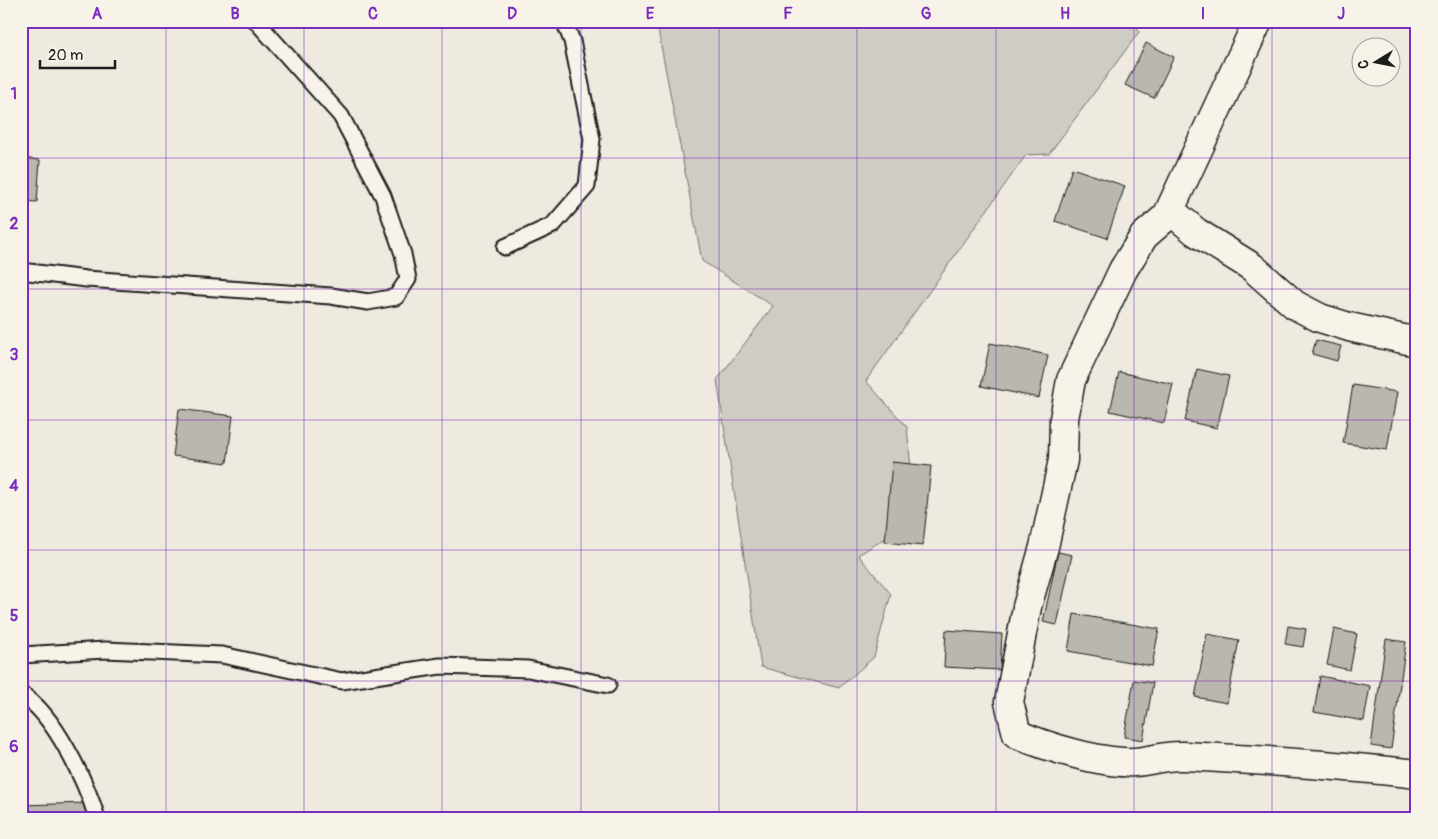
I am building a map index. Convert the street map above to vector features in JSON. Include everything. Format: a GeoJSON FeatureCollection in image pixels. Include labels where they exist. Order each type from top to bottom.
{"type":"FeatureCollection","features":[{"type":"Feature","properties":{"kind":"street"},"geometry":{"type":"LineString","coordinates":[[1258,21],[1167,216],[1144,236],[1123,270],[1071,380],[1064,419],[1063,460],[1044,547],[1027,607],[1009,702],[1017,734],[1039,744],[1103,760],[1134,762],[1169,755],[1330,764],[1417,774]]}},
{"type":"Feature","properties":{"kind":"street"},"geometry":{"type":"LineString","coordinates":[[1170,210],[1196,232],[1252,266],[1295,305],[1320,318],[1349,327],[1417,342]]}},
{"type":"Feature","properties":{"kind":"lane"},"geometry":{"type":"LineString","coordinates":[[21,271],[86,279],[331,296],[368,302],[396,297],[408,279],[403,254],[383,196],[341,116],[256,21]]}},
{"type":"Feature","properties":{"kind":"lane"},"geometry":{"type":"LineString","coordinates":[[505,247],[553,225],[587,186],[592,139],[572,41],[564,21]]}},
{"type":"Feature","properties":{"kind":"lane"},"geometry":{"type":"LineString","coordinates":[[21,654],[105,650],[222,655],[342,681],[440,666],[528,668],[608,685]]}},
{"type":"Feature","properties":{"kind":"lane"},"geometry":{"type":"LineString","coordinates":[[21,694],[30,699],[64,743],[97,818]]}},
{"type":"Feature","properties":{"kind":"shaded area"},"geometry":{"type":"Polygon","coordinates":[[[647,21],[1134,21],[1139,32],[1049,154],[1026,155],[866,381],[907,427],[916,520],[858,555],[891,594],[874,657],[839,688],[761,667],[717,380],[773,306],[702,261],[658,30],[647,21]]]}},
{"type":"Feature","properties":{"kind":"building"},"geometry":{"type":"Polygon","coordinates":[[[1146,43],[1174,57],[1154,98],[1125,85],[1146,43]]]}},
{"type":"Feature","properties":{"kind":"building"},"geometry":{"type":"Polygon","coordinates":[[[21,158],[40,160],[37,202],[21,201],[21,158]]]}},
{"type":"Feature","properties":{"kind":"building"},"geometry":{"type":"Polygon","coordinates":[[[1072,168],[1125,186],[1107,238],[1055,221],[1072,168]]]}},
{"type":"Feature","properties":{"kind":"building"},"geometry":{"type":"Polygon","coordinates":[[[1316,340],[1341,346],[1337,361],[1312,354],[1316,340]]]}},
{"type":"Feature","properties":{"kind":"building"},"geometry":{"type":"Polygon","coordinates":[[[990,343],[1048,355],[1039,398],[981,386],[990,343]]]}},
{"type":"Feature","properties":{"kind":"building"},"geometry":{"type":"Polygon","coordinates":[[[1197,369],[1229,376],[1217,428],[1185,421],[1197,369]]]}},
{"type":"Feature","properties":{"kind":"building"},"geometry":{"type":"Polygon","coordinates":[[[1119,372],[1173,384],[1164,423],[1110,411],[1119,372]]]}},
{"type":"Feature","properties":{"kind":"building"},"geometry":{"type":"Polygon","coordinates":[[[1353,385],[1397,392],[1387,450],[1343,443],[1353,385]]]}},
{"type":"Feature","properties":{"kind":"building"},"geometry":{"type":"Polygon","coordinates":[[[179,409],[233,416],[227,463],[173,456],[179,409]]]}},
{"type":"Feature","properties":{"kind":"building"},"geometry":{"type":"Polygon","coordinates":[[[892,462],[931,466],[923,546],[885,542],[892,462]]]}},
{"type":"Feature","properties":{"kind":"building"},"geometry":{"type":"Polygon","coordinates":[[[1058,552],[1072,555],[1057,625],[1043,622],[1058,552]]]}},
{"type":"Feature","properties":{"kind":"building"},"geometry":{"type":"Polygon","coordinates":[[[1074,614],[1159,629],[1152,666],[1068,651],[1074,614]]]}},
{"type":"Feature","properties":{"kind":"building"},"geometry":{"type":"Polygon","coordinates":[[[1288,626],[1306,629],[1303,647],[1285,644],[1288,626]]]}},
{"type":"Feature","properties":{"kind":"building"},"geometry":{"type":"Polygon","coordinates":[[[1334,629],[1357,634],[1350,670],[1327,665],[1334,629]]]}},
{"type":"Feature","properties":{"kind":"building"},"geometry":{"type":"Polygon","coordinates":[[[946,630],[1002,634],[1000,670],[944,667],[946,630]]]}},
{"type":"Feature","properties":{"kind":"building"},"geometry":{"type":"Polygon","coordinates":[[[1207,634],[1239,640],[1227,703],[1195,697],[1207,634]]]}},
{"type":"Feature","properties":{"kind":"building"},"geometry":{"type":"Polygon","coordinates":[[[1386,639],[1406,642],[1391,749],[1371,746],[1386,639]]]}},
{"type":"Feature","properties":{"kind":"building"},"geometry":{"type":"Polygon","coordinates":[[[1320,676],[1370,686],[1364,721],[1314,712],[1320,676]]]}},
{"type":"Feature","properties":{"kind":"building"},"geometry":{"type":"Polygon","coordinates":[[[1134,680],[1153,683],[1143,740],[1124,737],[1134,680]]]}},
{"type":"Feature","properties":{"kind":"building"},"geometry":{"type":"Polygon","coordinates":[[[89,803],[89,818],[21,818],[21,805],[89,803]]]}}]}
